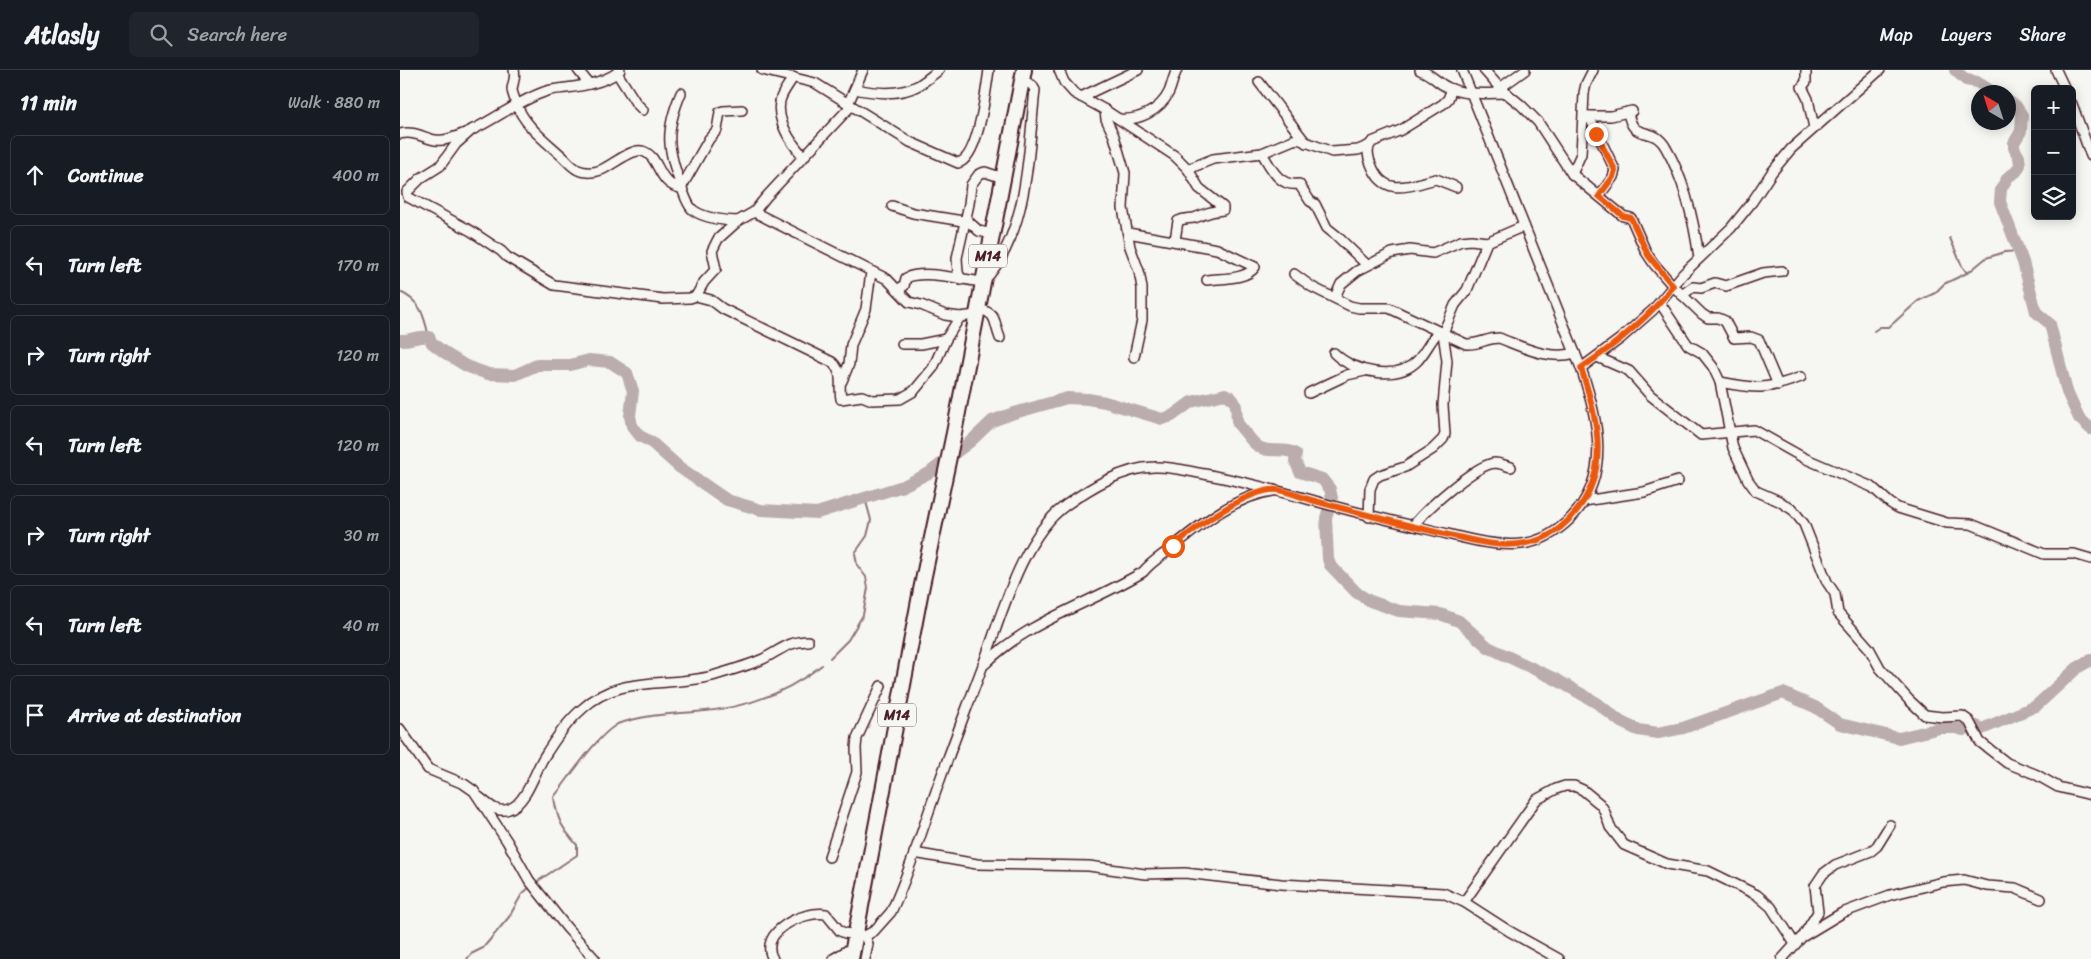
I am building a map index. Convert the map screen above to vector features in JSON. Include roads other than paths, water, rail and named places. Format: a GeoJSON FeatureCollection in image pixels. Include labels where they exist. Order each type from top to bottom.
{"type":"FeatureCollection","features":[{"type":"Feature","properties":{"kind":"highway","name":"M14"},"geometry":{"type":"LineString","coordinates":[[856,944],[921,590],[946,472],[1023,75]]}},
{"type":"Feature","properties":{"kind":"street"},"geometry":{"type":"LineString","coordinates":[[514,70],[515,75],[512,89],[516,104],[538,136],[579,170],[595,172],[630,153],[642,151],[646,153],[661,171],[667,182],[673,187],[682,188]]}},
{"type":"Feature","properties":{"kind":"street"},"geometry":{"type":"LineString","coordinates":[[578,70],[589,84]]}},
{"type":"Feature","properties":{"kind":"street"},"geometry":{"type":"LineString","coordinates":[[762,70],[793,77],[823,87],[910,142],[950,161],[961,162],[967,157],[979,128],[987,97],[989,70]]}},
{"type":"Feature","properties":{"kind":"street"},"geometry":{"type":"LineString","coordinates":[[696,296],[704,282],[716,269],[712,257],[714,246],[724,233],[738,221],[754,212],[804,158],[849,105],[862,70]]}},
{"type":"Feature","properties":{"kind":"street"},"geometry":{"type":"LineString","coordinates":[[855,89],[876,93],[903,91],[916,86],[939,70]]}},
{"type":"Feature","properties":{"kind":"street"},"geometry":{"type":"LineString","coordinates":[[1059,70],[1070,90],[1161,145],[1188,169],[1199,188],[1224,208],[1209,211],[1192,218],[1182,218],[1178,221],[1175,240]]}},
{"type":"Feature","properties":{"kind":"street"},"geometry":{"type":"LineString","coordinates":[[1081,97],[1138,70]]}},
{"type":"Feature","properties":{"kind":"street"},"geometry":{"type":"LineString","coordinates":[[1118,119],[1131,120],[1153,111],[1168,93],[1177,70]]}},
{"type":"Feature","properties":{"kind":"street"},"geometry":{"type":"LineString","coordinates":[[1420,70],[1431,74],[1446,87],[1472,93],[1504,91],[1525,70]]}},
{"type":"Feature","properties":{"kind":"street"},"geometry":{"type":"LineString","coordinates":[[833,959],[874,931],[891,912],[1017,576],[1044,526],[1058,512],[1086,493],[1130,471],[1154,467],[1188,471],[1278,490],[1369,517],[1490,544],[1524,544],[1550,535],[1562,526],[1584,502],[1595,474],[1598,442],[1592,400],[1514,196],[1462,70]]}},
{"type":"Feature","properties":{"kind":"street"},"geometry":{"type":"LineString","coordinates":[[1484,70],[1538,122],[1572,174],[1623,216],[1631,218],[1648,255],[1682,295],[1708,318],[1718,318],[1725,321],[1734,338],[1750,337],[1759,340],[1778,385]]}},
{"type":"Feature","properties":{"kind":"street"},"geometry":{"type":"LineString","coordinates":[[1572,174],[1581,154],[1586,116],[1586,84],[1593,70]]}},
{"type":"Feature","properties":{"kind":"street"},"geometry":{"type":"LineString","coordinates":[[1806,70],[1806,82],[1802,87],[1808,99],[1814,128]]}},
{"type":"Feature","properties":{"kind":"street"},"geometry":{"type":"LineString","coordinates":[[1581,368],[1638,324],[1699,258],[1731,228],[1782,160],[1814,128],[1880,70]]}},
{"type":"Feature","properties":{"kind":"street"},"geometry":{"type":"LineString","coordinates":[[2056,70],[2063,85]]}},
{"type":"Feature","properties":{"kind":"street"},"geometry":{"type":"LineString","coordinates":[[400,134],[413,132],[435,141],[441,141],[473,129],[505,113],[516,104],[545,91],[589,84],[619,71],[636,103],[643,110]]}},
{"type":"Feature","properties":{"kind":"street"},"geometry":{"type":"LineString","coordinates":[[898,289],[904,286],[907,276],[936,276],[983,282],[994,270],[1020,208],[1026,180],[1035,90],[1023,75]]}},
{"type":"Feature","properties":{"kind":"street"},"geometry":{"type":"LineString","coordinates":[[793,77],[782,95],[780,112],[788,137],[804,158]]}},
{"type":"Feature","properties":{"kind":"street"},"geometry":{"type":"LineString","coordinates":[[1259,82],[1306,143]]}},
{"type":"Feature","properties":{"kind":"street"},"geometry":{"type":"LineString","coordinates":[[1188,169],[1213,159],[1262,153],[1293,140],[1332,152],[1348,151],[1368,146],[1372,142],[1395,133],[1443,104],[1448,99],[1452,89]]}},
{"type":"Feature","properties":{"kind":"street"},"geometry":{"type":"LineString","coordinates":[[681,93],[672,118],[668,140],[669,149],[682,188],[693,210],[720,219],[738,221]]}},
{"type":"Feature","properties":{"kind":"street"},"geometry":{"type":"LineString","coordinates":[[682,188],[716,130],[720,112],[723,110],[742,110]]}},
{"type":"Feature","properties":{"kind":"street"},"geometry":{"type":"LineString","coordinates":[[1105,110],[1106,119],[1114,136],[1125,173],[1124,208],[1134,260],[1139,271],[1143,302],[1142,320],[1134,357]]}},
{"type":"Feature","properties":{"kind":"street"},"geometry":{"type":"LineString","coordinates":[[1586,116],[1611,116],[1630,112],[1634,129],[1638,132],[1647,132],[1654,135],[1666,147],[1686,196],[1695,228],[1699,258]]}},
{"type":"Feature","properties":{"kind":"street"},"geometry":{"type":"LineString","coordinates":[[2076,115],[2091,156]]}},
{"type":"Feature","properties":{"kind":"street"},"geometry":{"type":"LineString","coordinates":[[1586,116],[1615,170],[1613,177],[1599,196]]}},
{"type":"Feature","properties":{"kind":"street"},"geometry":{"type":"LineString","coordinates":[[473,129],[456,144],[440,166],[407,192],[408,197],[471,231],[507,257],[554,284],[662,299],[696,296],[711,300],[723,309],[832,362],[839,371],[842,381]]}},
{"type":"Feature","properties":{"kind":"street"},"geometry":{"type":"LineString","coordinates":[[1368,146],[1369,159],[1374,172],[1385,184],[1398,188],[1436,179],[1456,187]]}},
{"type":"Feature","properties":{"kind":"street"},"geometry":{"type":"LineString","coordinates":[[1262,153],[1271,169],[1284,183],[1289,185],[1299,184],[1302,187],[1310,201],[1315,204],[1327,228],[1338,236],[1367,265]]}},
{"type":"Feature","properties":{"kind":"street"},"geometry":{"type":"LineString","coordinates":[[961,280],[957,265],[970,204],[970,185],[976,177],[985,172],[1003,178]]}},
{"type":"Feature","properties":{"kind":"street"},"geometry":{"type":"LineString","coordinates":[[892,206],[914,213],[971,222],[979,231],[992,234]]}},
{"type":"Feature","properties":{"kind":"street"},"geometry":{"type":"LineString","coordinates":[[754,212],[887,280],[909,302],[921,304],[945,315],[960,317],[988,311],[993,315],[1000,338]]}},
{"type":"Feature","properties":{"kind":"street"},"geometry":{"type":"LineString","coordinates":[[1335,297],[1341,284],[1367,265],[1400,251],[1410,250],[1428,253],[1462,241],[1488,242],[1524,226]]}},
{"type":"Feature","properties":{"kind":"street"},"geometry":{"type":"LineString","coordinates":[[1128,233],[1217,249],[1255,267],[1250,272],[1238,276],[1207,280]]}},
{"type":"Feature","properties":{"kind":"street"},"geometry":{"type":"LineString","coordinates":[[1334,353],[1349,364],[1372,370],[1390,372],[1406,369],[1412,365],[1422,356],[1440,332],[1454,305],[1467,290],[1488,242]]}},
{"type":"Feature","properties":{"kind":"street"},"geometry":{"type":"LineString","coordinates":[[1682,295],[1693,287],[1701,288],[1715,283],[1726,286],[1763,273],[1782,271]]}},
{"type":"Feature","properties":{"kind":"street"},"geometry":{"type":"LineString","coordinates":[[871,272],[866,309],[851,345],[849,364],[842,381],[841,399],[862,396],[872,400],[900,399],[914,391],[925,380],[946,339],[960,317]]}},
{"type":"Feature","properties":{"kind":"street"},"geometry":{"type":"LineString","coordinates":[[1294,274],[1312,288],[1357,308],[1389,308],[1466,344],[1472,345],[1490,338],[1498,338],[1545,354],[1561,356],[1575,353]]}},
{"type":"Feature","properties":{"kind":"street"},"geometry":{"type":"LineString","coordinates":[[1660,302],[1688,344],[1708,359],[1720,382],[1730,433],[1742,470],[1756,491],[1779,500],[1793,510],[1804,524],[1827,582],[1834,594],[1838,613],[1869,648],[1880,668],[1909,700],[1925,714],[1942,717],[1958,716],[1970,723],[1977,738],[2006,763],[2035,774],[2058,787],[2091,795]]}},
{"type":"Feature","properties":{"kind":"street"},"geometry":{"type":"LineString","coordinates":[[1369,517],[1370,489],[1374,479],[1380,475],[1405,467],[1433,448],[1443,439],[1445,434],[1443,405],[1447,361],[1440,332]]}},
{"type":"Feature","properties":{"kind":"street"},"geometry":{"type":"LineString","coordinates":[[902,344],[921,344],[946,339]]}},
{"type":"Feature","properties":{"kind":"street"},"geometry":{"type":"LineString","coordinates":[[1597,357],[1629,371],[1650,396],[1701,435],[1754,430],[1804,458],[1872,487],[1898,508],[1947,523],[1971,524],[2044,554],[2074,554],[2091,559]]}},
{"type":"Feature","properties":{"kind":"street"},"geometry":{"type":"LineString","coordinates":[[1309,393],[1347,375],[1372,370]]}},
{"type":"Feature","properties":{"kind":"street"},"geometry":{"type":"LineString","coordinates":[[1720,382],[1753,388],[1778,385],[1801,377]]}},
{"type":"Feature","properties":{"kind":"street"},"geometry":{"type":"LineString","coordinates":[[1413,526],[1429,507],[1487,466],[1496,463],[1511,467]]}},
{"type":"Feature","properties":{"kind":"street"},"geometry":{"type":"LineString","coordinates":[[1584,502],[1644,492],[1678,481]]}},
{"type":"Feature","properties":{"kind":"street"},"geometry":{"type":"LineString","coordinates":[[983,666],[996,652],[1022,634],[1143,572],[1148,565],[1188,534],[1241,500],[1260,492],[1278,490]]}},
{"type":"Feature","properties":{"kind":"street"},"geometry":{"type":"LineString","coordinates":[[400,729],[428,769],[464,784],[491,807],[503,811],[508,810],[520,803],[558,736],[575,714],[590,701],[605,692],[640,683],[698,679],[712,676],[763,658],[796,641],[808,641]]}},
{"type":"Feature","properties":{"kind":"street"},"geometry":{"type":"LineString","coordinates":[[830,857],[857,772],[856,748],[858,738],[881,686]]}},
{"type":"Feature","properties":{"kind":"street"},"geometry":{"type":"LineString","coordinates":[[1464,902],[1536,800],[1556,789],[1574,786],[1583,790],[1600,804],[1610,827],[1624,845],[1667,864],[1708,871],[1757,895],[1771,907],[1798,940]]}},
{"type":"Feature","properties":{"kind":"street"},"geometry":{"type":"LineString","coordinates":[[479,798],[529,880],[567,928],[595,959]]}},
{"type":"Feature","properties":{"kind":"street"},"geometry":{"type":"LineString","coordinates":[[1782,959],[1818,912],[1816,886],[1822,874],[1835,865],[1871,851],[1890,825]]}},
{"type":"Feature","properties":{"kind":"street"},"geometry":{"type":"LineString","coordinates":[[914,853],[977,864],[1089,866],[1145,874],[1185,873],[1281,884],[1443,893],[1464,902],[1509,931],[1559,959]]}},
{"type":"Feature","properties":{"kind":"street"},"geometry":{"type":"LineString","coordinates":[[1798,940],[1828,920],[1872,901],[1943,882],[1964,880],[1988,886],[2015,888],[2041,899]]}},
{"type":"Feature","properties":{"kind":"street"},"geometry":{"type":"LineString","coordinates":[[773,959],[769,952],[775,934],[796,919],[808,915],[826,914],[856,944],[868,944],[866,959]]}},
{"type":"Feature","properties":{"kind":"waterway"},"geometry":{"type":"LineString","coordinates":[[1955,70],[1966,80],[1982,85]]}},
{"type":"Feature","properties":{"kind":"waterway"},"geometry":{"type":"LineString","coordinates":[[2016,106],[2022,115],[2021,131],[2014,143],[2020,165],[2016,172],[2008,177],[2001,189],[2000,202],[2023,262],[2036,312],[2050,324],[2067,392],[2079,418],[2091,429]]}},
{"type":"Feature","properties":{"kind":"waterway"},"geometry":{"type":"LineString","coordinates":[[1950,238],[1967,273]]}},
{"type":"Feature","properties":{"kind":"waterway"},"geometry":{"type":"LineString","coordinates":[[1874,331],[1880,327],[1889,327],[1918,301],[1935,293],[1944,284],[1969,272],[1986,258],[2005,252],[2019,251]]}},
{"type":"Feature","properties":{"kind":"waterway"},"geometry":{"type":"LineString","coordinates":[[400,292],[413,300],[417,305],[423,316],[429,337]]}},
{"type":"Feature","properties":{"kind":"waterway"},"geometry":{"type":"LineString","coordinates":[[400,340],[429,337],[432,343],[445,353],[466,366],[488,374],[515,375],[537,365],[570,365],[589,360],[610,362],[627,373],[633,391],[630,416],[632,426],[640,436],[651,442],[679,467],[727,500],[761,510],[817,513],[903,486],[929,473],[971,441],[992,421],[1067,398],[1105,402],[1162,419],[1172,416],[1191,402],[1225,394],[1236,404],[1238,424],[1253,442],[1264,449],[1285,450],[1296,454],[1295,461],[1300,472],[1322,479],[1330,489],[1332,498],[1326,518],[1328,559],[1330,565],[1357,593],[1370,601],[1399,611],[1440,614],[1459,621],[1488,647],[1557,680],[1597,703],[1621,722],[1638,730],[1658,733],[1683,728],[1783,693],[1815,707],[1840,724],[1899,738],[1940,728],[1963,730],[1974,725],[1982,729],[2036,706],[2077,668],[2091,660]]}},
{"type":"Feature","properties":{"kind":"waterway"},"geometry":{"type":"LineString","coordinates":[[830,658],[848,640],[863,615],[868,588],[866,577],[857,565],[855,553],[867,536],[871,520],[865,498]]}},
{"type":"Feature","properties":{"kind":"waterway"},"geometry":{"type":"LineString","coordinates":[[535,883],[577,855],[577,845],[561,823],[554,797],[591,748],[608,731],[619,723],[640,718],[712,710],[746,703],[778,692],[822,665]]}},
{"type":"Feature","properties":{"kind":"waterway"},"geometry":{"type":"LineString","coordinates":[[467,959],[471,954],[483,948],[509,917],[522,894],[530,887]]}}]}
